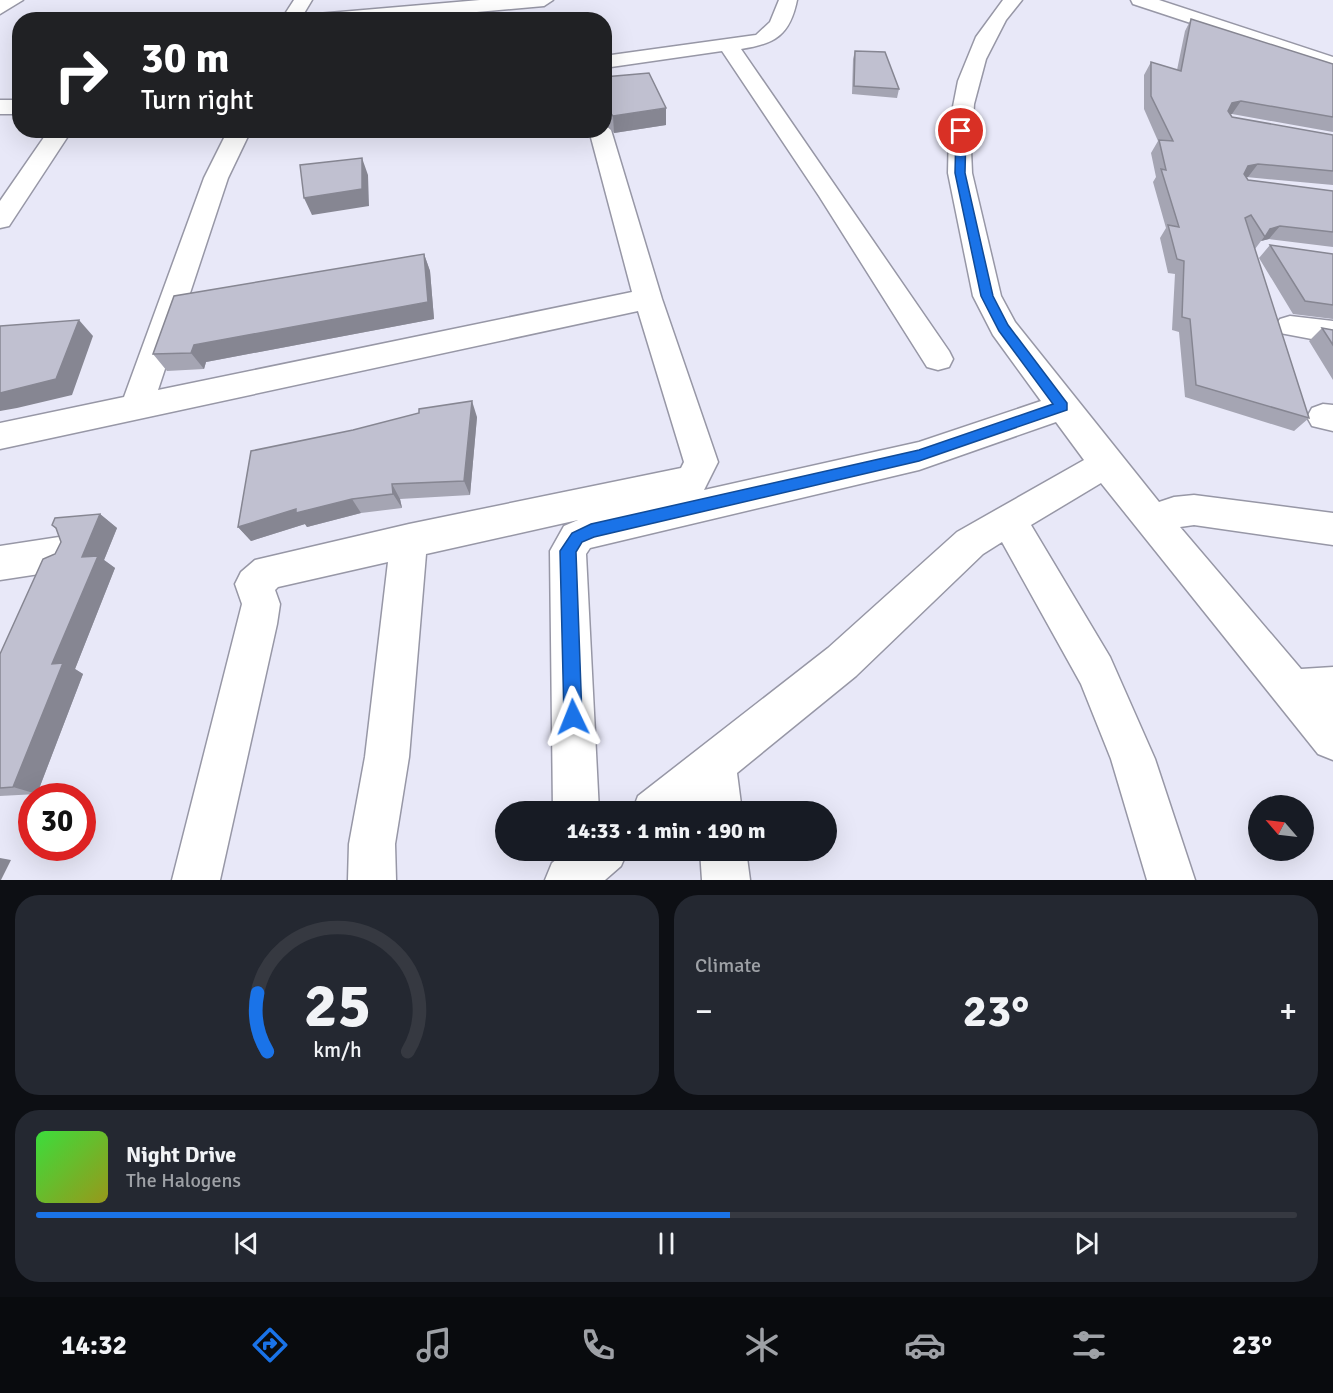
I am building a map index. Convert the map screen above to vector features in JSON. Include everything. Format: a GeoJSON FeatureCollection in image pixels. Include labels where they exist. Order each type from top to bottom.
{"type":"FeatureCollection","features":[{"type":"Feature","properties":{"kind":"street"},"geometry":{"type":"LineString","coordinates":[[489,12],[544,0]]}},
{"type":"Feature","properties":{"kind":"street"},"geometry":{"type":"LineString","coordinates":[[612,61],[761,40],[774,33],[785,14],[788,0]]}},
{"type":"Feature","properties":{"kind":"street"},"geometry":{"type":"LineString","coordinates":[[1013,0],[994,25],[968,78],[959,154],[960,173],[987,296],[1003,327],[1106,464],[1333,739]]}},
{"type":"Feature","properties":{"kind":"street"},"geometry":{"type":"LineString","coordinates":[[1140,0],[1333,64]]}},
{"type":"Feature","properties":{"kind":"street"},"geometry":{"type":"LineString","coordinates":[[1177,0],[1333,51]]}},
{"type":"Feature","properties":{"kind":"street"},"geometry":{"type":"LineString","coordinates":[[728,45],[832,196],[938,359]]}},
{"type":"Feature","properties":{"kind":"street"},"geometry":{"type":"LineString","coordinates":[[1,217],[55,138]]}},
{"type":"Feature","properties":{"kind":"street"},"geometry":{"type":"LineString","coordinates":[[136,409],[216,178],[236,138]]}},
{"type":"Feature","properties":{"kind":"street"},"geometry":{"type":"LineString","coordinates":[[196,880],[261,604],[254,584],[267,572],[692,480],[701,462],[648,299],[602,138]]}},
{"type":"Feature","properties":{"kind":"street"},"geometry":{"type":"LineString","coordinates":[[0,436],[648,299]]}},
{"type":"Feature","properties":{"kind":"street"},"geometry":{"type":"LineString","coordinates":[[1290,326],[1333,332]]}},
{"type":"Feature","properties":{"kind":"street"},"geometry":{"type":"LineString","coordinates":[[576,801],[568,551],[577,537],[591,531],[919,456],[1062,407]]}},
{"type":"Feature","properties":{"kind":"street"},"geometry":{"type":"LineString","coordinates":[[667,801],[842,662],[970,543],[1106,464]]}},
{"type":"Feature","properties":{"kind":"street"},"geometry":{"type":"LineString","coordinates":[[1153,520],[1174,512],[1194,510],[1333,529]]}},
{"type":"Feature","properties":{"kind":"street"},"geometry":{"type":"LineString","coordinates":[[1008,519],[1096,671],[1133,759],[1171,880]]}},
{"type":"Feature","properties":{"kind":"street"},"geometry":{"type":"LineString","coordinates":[[372,880],[372,844],[387,758],[409,540]]}},
{"type":"Feature","properties":{"kind":"street"},"geometry":{"type":"LineString","coordinates":[[0,563],[59,554]]}},
{"type":"Feature","properties":{"kind":"street"},"geometry":{"type":"LineString","coordinates":[[1293,690],[1333,688]]}},
{"type":"Feature","properties":{"kind":"street"},"geometry":{"type":"LineString","coordinates":[[714,763],[718,801]]}},
{"type":"Feature","properties":{"kind":"street"},"geometry":{"type":"LineString","coordinates":[[724,861],[726,880]]}},
{"type":"Feature","properties":{"kind":"building"},"geometry":{"type":"Polygon","coordinates":[[[1191,19],[1333,64],[1333,117],[1241,101],[1232,103],[1228,111],[1232,117],[1333,135],[1333,171],[1258,164],[1248,166],[1244,174],[1248,180],[1333,191],[1333,232],[1280,226],[1270,229],[1265,237],[1251,215],[1245,218],[1309,418],[1196,385],[1190,319],[1182,317],[1184,261],[1177,259],[1168,225],[1179,227],[1161,169],[1166,170],[1159,140],[1173,141],[1151,96],[1151,62],[1181,71],[1191,19]]]}},
{"type":"Feature","properties":{"kind":"building"},"geometry":{"type":"Polygon","coordinates":[[[855,51],[885,52],[899,89],[854,86],[855,51]]]}},
{"type":"Feature","properties":{"kind":"building"},"geometry":{"type":"Polygon","coordinates":[[[649,73],[666,108],[613,116],[612,76],[649,73]]]}},
{"type":"Feature","properties":{"kind":"building"},"geometry":{"type":"Polygon","coordinates":[[[362,158],[362,189],[304,198],[300,165],[362,158]]]}},
{"type":"Feature","properties":{"kind":"building"},"geometry":{"type":"Polygon","coordinates":[[[1270,245],[1333,254],[1333,305],[1305,301],[1270,245]]]}},
{"type":"Feature","properties":{"kind":"building"},"geometry":{"type":"Polygon","coordinates":[[[424,254],[428,302],[194,345],[191,353],[153,354],[174,296],[424,254]]]}},
{"type":"Feature","properties":{"kind":"building"},"geometry":{"type":"Polygon","coordinates":[[[79,320],[56,379],[0,393],[0,326],[79,320]]]}},
{"type":"Feature","properties":{"kind":"building"},"geometry":{"type":"Polygon","coordinates":[[[1322,328],[1333,330],[1333,345],[1322,328]]]}},
{"type":"Feature","properties":{"kind":"building"},"geometry":{"type":"Polygon","coordinates":[[[472,401],[464,481],[392,484],[393,494],[352,499],[296,513],[296,509],[238,527],[251,451],[353,430],[419,413],[419,409],[472,401]]]}},
{"type":"Feature","properties":{"kind":"building"},"geometry":{"type":"Polygon","coordinates":[[[100,514],[82,557],[98,556],[52,664],[63,663],[13,787],[0,788],[0,654],[43,559],[55,554],[61,542],[56,528],[52,525],[55,518],[100,514]]]}},
{"type":"Feature","properties":{"kind":"route"},"geometry":{"type":"LineString","coordinates":[[573,717],[568,551],[577,537],[591,531],[919,456],[1062,407],[1003,327],[987,296],[960,173],[961,131]]}}]}
